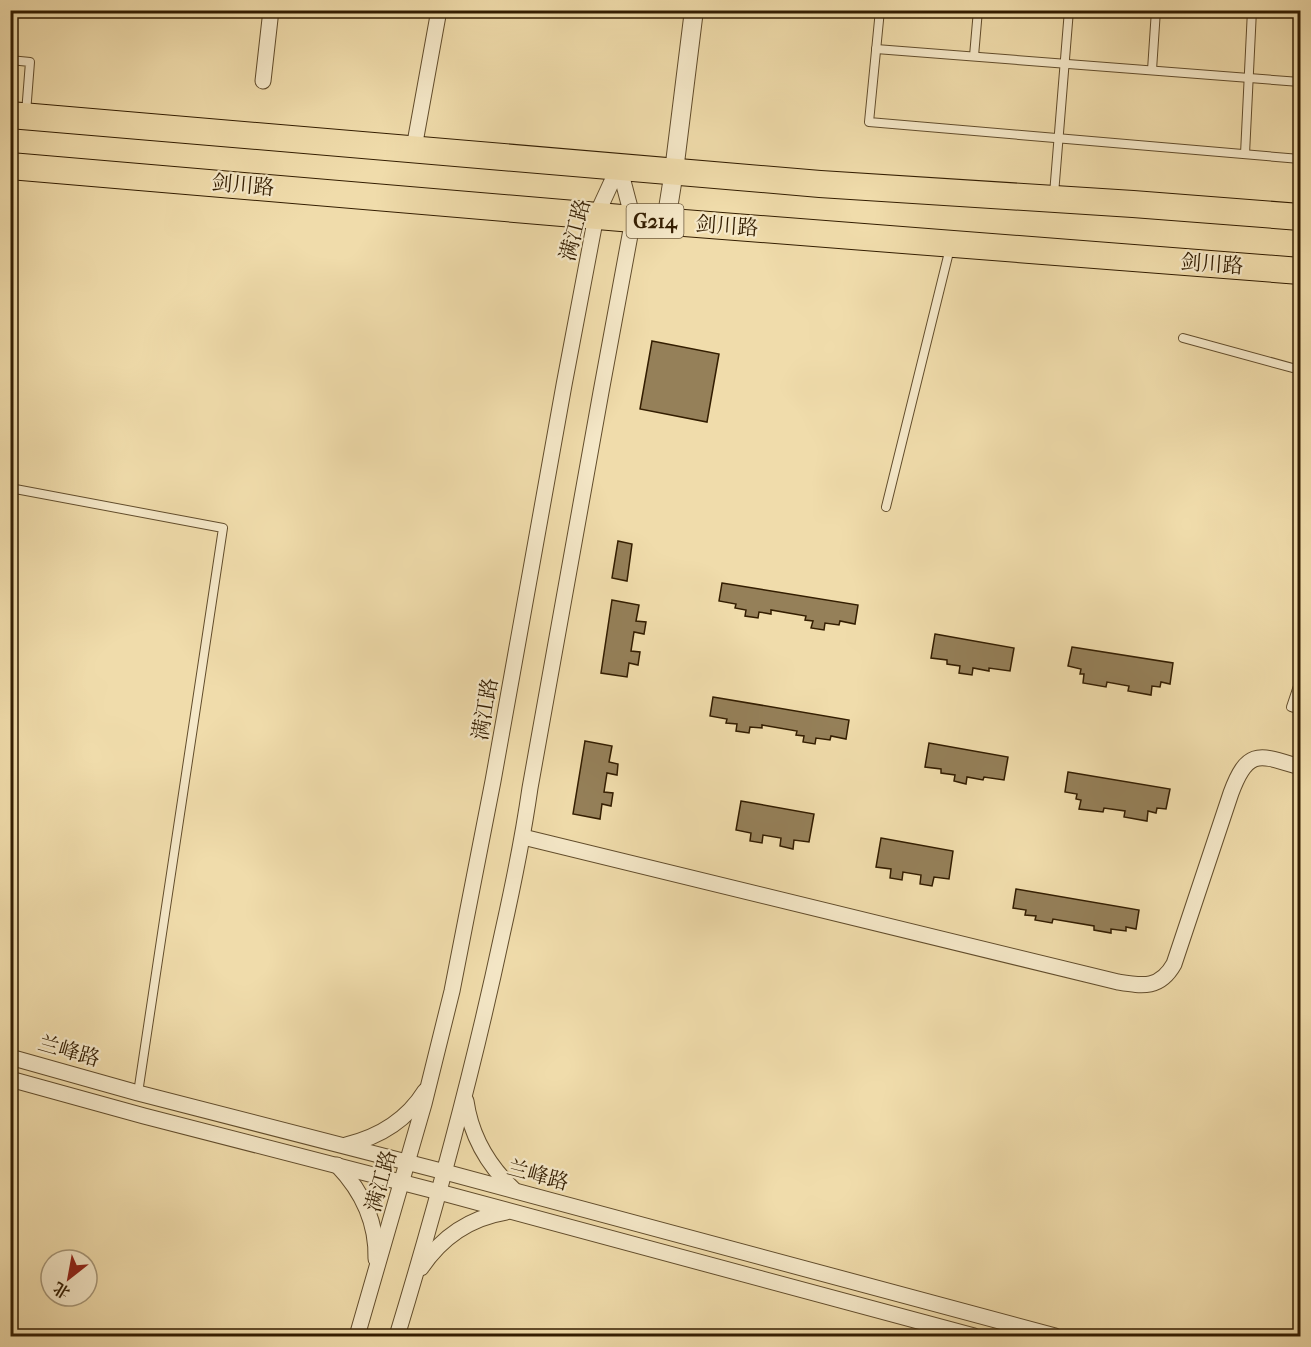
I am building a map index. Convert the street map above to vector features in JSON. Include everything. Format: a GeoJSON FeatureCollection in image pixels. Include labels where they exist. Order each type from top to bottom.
{"type":"FeatureCollection","features":[{"type":"Feature","properties":{"kind":"highway"},"geometry":{"type":"LineString","coordinates":[[18,116],[820,184],[1300,217]]}},
{"type":"Feature","properties":{"kind":"highway","name":"剑川路"},"geometry":{"type":"LineString","coordinates":[[10,166],[596,216],[1300,271]]}},
{"type":"Feature","properties":{"kind":"street"},"geometry":{"type":"LineString","coordinates":[[263,81],[271,10]]}},
{"type":"Feature","properties":{"kind":"street"},"geometry":{"type":"LineString","coordinates":[[414,148],[439,10]]}},
{"type":"Feature","properties":{"kind":"street"},"geometry":{"type":"LineString","coordinates":[[666,221],[694,10]]}},
{"type":"Feature","properties":{"kind":"street"},"geometry":{"type":"LineString","coordinates":[[397,1336],[465,1096],[489,999],[523,837],[633,219],[619,166]]}},
{"type":"Feature","properties":{"kind":"street","name":"满江路"},"geometry":{"type":"LineString","coordinates":[[357,1336],[408,1162],[452,991],[482,844],[596,216],[619,166]]}},
{"type":"Feature","properties":{"kind":"street"},"geometry":{"type":"LineString","coordinates":[[523,837],[1118,982],[1145,984],[1154,983],[1163,978],[1174,964],[1231,793],[1243,767],[1252,759],[1264,757],[1300,767]]}},
{"type":"Feature","properties":{"kind":"street","name":"兰峰路"},"geometry":{"type":"LineString","coordinates":[[10,1057],[1055,1336]]}},
{"type":"Feature","properties":{"kind":"street","name":"兰峰路"},"geometry":{"type":"LineString","coordinates":[[10,1079],[974,1336]]}},
{"type":"Feature","properties":{"kind":"street"},"geometry":{"type":"LineString","coordinates":[[344,1146],[373,1137],[398,1121],[421,1097],[429,1083]]}},
{"type":"Feature","properties":{"kind":"street"},"geometry":{"type":"LineString","coordinates":[[465,1096],[472,1129],[479,1144],[495,1170],[516,1191]]}},
{"type":"Feature","properties":{"kind":"street"},"geometry":{"type":"LineString","coordinates":[[337,1165],[361,1197],[372,1223],[376,1252],[374,1281]]}},
{"type":"Feature","properties":{"kind":"street"},"geometry":{"type":"LineString","coordinates":[[409,1295],[422,1267],[442,1242],[454,1232],[474,1221],[510,1211]]}},
{"type":"Feature","properties":{"kind":"lane"},"geometry":{"type":"LineString","coordinates":[[880,10],[869,122],[1300,159]]}},
{"type":"Feature","properties":{"kind":"lane"},"geometry":{"type":"LineString","coordinates":[[974,56],[978,10]]}},
{"type":"Feature","properties":{"kind":"lane"},"geometry":{"type":"LineString","coordinates":[[1054,199],[1069,10]]}},
{"type":"Feature","properties":{"kind":"lane"},"geometry":{"type":"LineString","coordinates":[[1152,70],[1156,10]]}},
{"type":"Feature","properties":{"kind":"lane"},"geometry":{"type":"LineString","coordinates":[[1245,154],[1252,10]]}},
{"type":"Feature","properties":{"kind":"lane"},"geometry":{"type":"LineString","coordinates":[[876,49],[1300,82]]}},
{"type":"Feature","properties":{"kind":"lane"},"geometry":{"type":"LineString","coordinates":[[10,60],[30,62],[18,116]]}},
{"type":"Feature","properties":{"kind":"lane"},"geometry":{"type":"LineString","coordinates":[[886,507],[951,243]]}},
{"type":"Feature","properties":{"kind":"lane"},"geometry":{"type":"LineString","coordinates":[[1183,338],[1300,370]]}},
{"type":"Feature","properties":{"kind":"lane"},"geometry":{"type":"LineString","coordinates":[[10,488],[223,528],[138,1093]]}},
{"type":"Feature","properties":{"kind":"lane"},"geometry":{"type":"LineString","coordinates":[[1300,680],[1291,707],[1300,710]]}},
{"type":"Feature","properties":{"kind":"building"},"geometry":{"type":"Polygon","coordinates":[[[652,341],[719,354],[707,422],[640,409],[652,341]]]}},
{"type":"Feature","properties":{"kind":"building"},"geometry":{"type":"Polygon","coordinates":[[[618,541],[632,544],[627,581],[612,578],[618,541]]]}},
{"type":"Feature","properties":{"kind":"building"},"geometry":{"type":"Polygon","coordinates":[[[722,583],[858,605],[855,624],[840,621],[839,625],[825,623],[824,630],[811,628],[813,621],[805,620],[806,616],[771,610],[771,614],[759,612],[758,618],[745,616],[746,610],[735,608],[736,604],[719,601],[722,583]]]}},
{"type":"Feature","properties":{"kind":"building"},"geometry":{"type":"Polygon","coordinates":[[[612,600],[639,605],[636,621],[646,622],[644,634],[634,632],[631,651],[640,652],[638,665],[629,663],[627,677],[601,673],[612,600]]]}},
{"type":"Feature","properties":{"kind":"building"},"geometry":{"type":"Polygon","coordinates":[[[935,634],[1014,648],[1010,671],[973,668],[972,675],[959,673],[960,666],[947,664],[947,660],[931,658],[935,634]]]}},
{"type":"Feature","properties":{"kind":"building"},"geometry":{"type":"Polygon","coordinates":[[[1072,647],[1173,663],[1170,684],[1161,682],[1160,687],[1152,686],[1151,695],[1128,691],[1129,686],[1107,682],[1106,687],[1083,683],[1084,674],[1080,674],[1081,669],[1068,666],[1072,647]]]}},
{"type":"Feature","properties":{"kind":"building"},"geometry":{"type":"Polygon","coordinates":[[[713,697],[849,720],[846,739],[831,736],[830,740],[816,738],[815,744],[803,742],[804,736],[796,735],[797,731],[762,725],[762,728],[750,727],[749,733],[736,731],[737,724],[726,723],[727,719],[710,716],[713,697]]]}},
{"type":"Feature","properties":{"kind":"building"},"geometry":{"type":"Polygon","coordinates":[[[585,741],[612,746],[609,762],[618,764],[617,775],[607,773],[604,792],[613,793],[611,806],[602,804],[600,819],[573,814],[585,741]]]}},
{"type":"Feature","properties":{"kind":"building"},"geometry":{"type":"Polygon","coordinates":[[[929,743],[1008,757],[1004,780],[967,777],[966,784],[954,781],[955,775],[941,773],[941,769],[925,767],[929,743]]]}},
{"type":"Feature","properties":{"kind":"building"},"geometry":{"type":"Polygon","coordinates":[[[1068,772],[1170,789],[1166,809],[1157,808],[1156,813],[1148,811],[1147,821],[1124,817],[1125,811],[1104,808],[1103,812],[1079,809],[1081,800],[1076,799],[1077,794],[1065,792],[1068,772]]]}},
{"type":"Feature","properties":{"kind":"building"},"geometry":{"type":"Polygon","coordinates":[[[741,801],[814,814],[809,842],[794,840],[793,849],[780,846],[781,838],[763,835],[762,843],[750,841],[751,833],[736,830],[741,801]]]}},
{"type":"Feature","properties":{"kind":"building"},"geometry":{"type":"Polygon","coordinates":[[[881,838],[953,851],[949,879],[934,877],[932,886],[920,884],[921,875],[903,872],[902,880],[890,878],[891,869],[876,867],[881,838]]]}},
{"type":"Feature","properties":{"kind":"building"},"geometry":{"type":"Polygon","coordinates":[[[1016,889],[1139,910],[1136,929],[1126,927],[1126,931],[1111,929],[1111,933],[1094,930],[1094,926],[1053,919],[1052,923],[1035,920],[1036,916],[1025,915],[1026,910],[1013,908],[1016,889]]]}}]}
